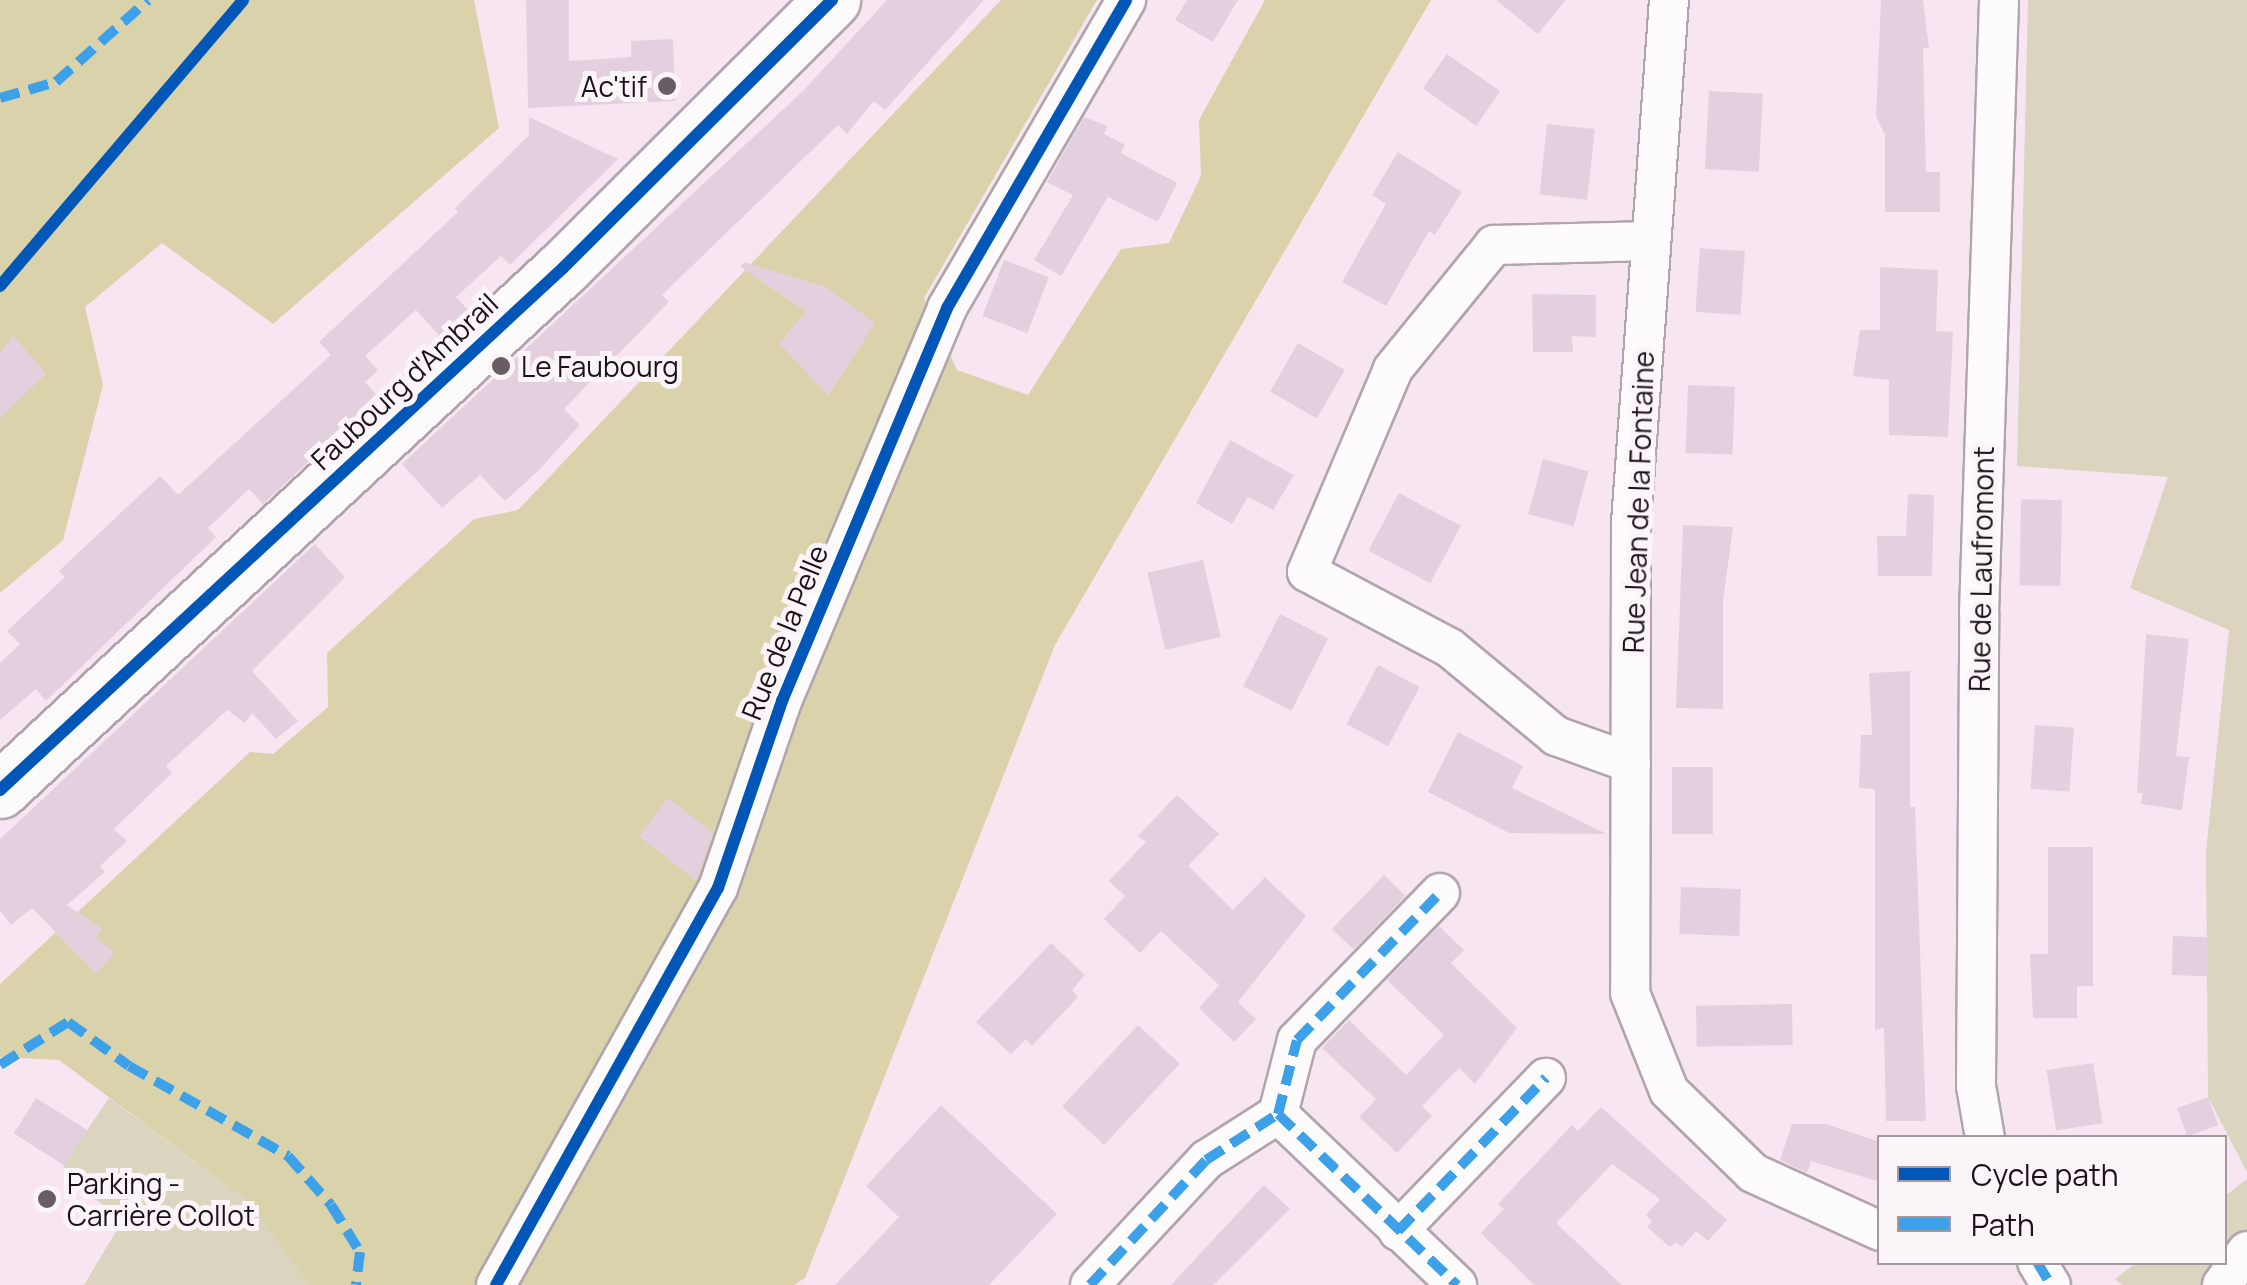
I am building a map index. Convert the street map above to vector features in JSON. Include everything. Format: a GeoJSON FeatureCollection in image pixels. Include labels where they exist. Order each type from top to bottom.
{"type":"FeatureCollection","features":[{"type":"Feature","properties":{"kind":"main road","name":"Faubourg d'Ambrail"},"geometry":{"type":"LineString","coordinates":[[0,790],[563,268],[832,0]]}},
{"type":"Feature","properties":{"kind":"street","name":"Rue de la Pelle"},"geometry":{"type":"LineString","coordinates":[[496,1285],[718,888],[782,701],[947,308],[1126,0]]}},
{"type":"Feature","properties":{"kind":"street","name":"Rue Jean de la Fontaine"},"geometry":{"type":"LineString","coordinates":[[1669,0],[1631,524],[1630,994],[1669,1091],[1753,1173],[1855,1226],[1877,1230]]}},
{"type":"Feature","properties":{"kind":"street","name":"Rue de Laufromont"},"geometry":{"type":"LineString","coordinates":[[1984,1135],[1976,1086],[1978,613],[1999,0]]}},
{"type":"Feature","properties":{"kind":"street"},"geometry":{"type":"LineString","coordinates":[[1631,763],[1556,736],[1450,648],[1307,572],[1393,369],[1494,245],[1652,241]]}},
{"type":"Feature","properties":{"kind":"street"},"geometry":{"type":"LineString","coordinates":[[1090,1285],[1206,1160],[1278,1114],[1296,1040],[1440,893]]}},
{"type":"Feature","properties":{"kind":"street"},"geometry":{"type":"LineString","coordinates":[[1398,1231],[1546,1078]]}},
{"type":"Feature","properties":{"kind":"street"},"geometry":{"type":"LineString","coordinates":[[1278,1114],[1457,1285]]}},
{"type":"Feature","properties":{"kind":"street"},"geometry":{"type":"LineString","coordinates":[[2222,1285],[2247,1251]]}},
{"type":"Feature","properties":{"kind":"shaded area"},"geometry":{"type":"Polygon","coordinates":[[[0,0],[474,0],[499,128],[273,324],[162,243],[85,307],[103,385],[63,540],[0,593],[0,0]]]}},
{"type":"Feature","properties":{"kind":"shaded area"},"geometry":{"type":"Polygon","coordinates":[[[1001,0],[1097,0],[924,298],[957,370],[1028,395],[1121,249],[1169,243],[1201,176],[1199,120],[1265,0],[1431,0],[1055,645],[805,1278],[794,1285],[309,1285],[245,1199],[59,1060],[0,1057],[0,984],[250,752],[273,754],[328,707],[327,653],[474,519],[518,510],[1001,0]]]}},
{"type":"Feature","properties":{"kind":"shaded area"},"geometry":{"type":"Polygon","coordinates":[[[2028,0],[2247,0],[2247,1172],[2208,1097],[2206,852],[2229,630],[2130,588],[2168,477],[2017,466],[2028,0]]]}},
{"type":"Feature","properties":{"kind":"shaded area"},"geometry":{"type":"Polygon","coordinates":[[[109,1098],[245,1199],[309,1285],[84,1285],[124,1218],[70,1183],[63,1165],[109,1098]]]}},
{"type":"Feature","properties":{"kind":"shaded area"},"geometry":{"type":"Polygon","coordinates":[[[2247,1179],[2247,1285],[2123,1285],[2115,1279],[2133,1265],[2227,1265],[2227,1194],[2247,1179]]]}},
{"type":"Feature","properties":{"kind":"building"},"geometry":{"type":"Polygon","coordinates":[[[526,0],[569,0],[569,61],[631,57],[631,41],[673,39],[675,101],[528,108],[526,0]]]}},
{"type":"Feature","properties":{"kind":"building"},"geometry":{"type":"Polygon","coordinates":[[[887,0],[984,0],[885,110],[874,101],[847,134],[838,125],[662,295],[669,302],[564,409],[580,425],[538,471],[505,501],[480,475],[442,508],[402,464],[803,91],[887,0]]]}},
{"type":"Feature","properties":{"kind":"building"},"geometry":{"type":"Polygon","coordinates":[[[1187,0],[1238,0],[1213,42],[1175,20],[1187,0]]]}},
{"type":"Feature","properties":{"kind":"building"},"geometry":{"type":"Polygon","coordinates":[[[1496,0],[1566,0],[1538,34],[1496,0]]]}},
{"type":"Feature","properties":{"kind":"building"},"geometry":{"type":"Polygon","coordinates":[[[1881,0],[1923,0],[1929,48],[1923,48],[1926,172],[1940,172],[1940,212],[1885,212],[1885,135],[1876,116],[1881,0]]]}},
{"type":"Feature","properties":{"kind":"building"},"geometry":{"type":"Polygon","coordinates":[[[1447,54],[1500,91],[1476,126],[1423,88],[1447,54]]]}},
{"type":"Feature","properties":{"kind":"building"},"geometry":{"type":"Polygon","coordinates":[[[1709,91],[1763,94],[1759,172],[1705,169],[1709,91]]]}},
{"type":"Feature","properties":{"kind":"building"},"geometry":{"type":"Polygon","coordinates":[[[529,117],[618,159],[510,265],[501,256],[456,297],[470,312],[441,338],[416,310],[365,356],[378,370],[365,382],[378,397],[263,504],[249,489],[208,528],[216,537],[46,701],[36,689],[0,720],[0,663],[20,644],[7,631],[65,577],[59,571],[160,476],[178,495],[331,355],[319,342],[458,212],[455,208],[529,135],[529,117]]]}},
{"type":"Feature","properties":{"kind":"building"},"geometry":{"type":"Polygon","coordinates":[[[1084,117],[1108,126],[1104,134],[1125,145],[1121,153],[1177,183],[1158,222],[1108,197],[1061,276],[1034,260],[1073,195],[1047,182],[1084,117]]]}},
{"type":"Feature","properties":{"kind":"building"},"geometry":{"type":"Polygon","coordinates":[[[1547,124],[1595,129],[1587,200],[1540,195],[1547,124]]]}},
{"type":"Feature","properties":{"kind":"building"},"geometry":{"type":"Polygon","coordinates":[[[1398,152],[1462,192],[1435,235],[1429,231],[1386,306],[1342,282],[1386,204],[1372,195],[1398,152]]]}},
{"type":"Feature","properties":{"kind":"building"},"geometry":{"type":"Polygon","coordinates":[[[1700,248],[1745,251],[1740,315],[1696,312],[1700,248]]]}},
{"type":"Feature","properties":{"kind":"building"},"geometry":{"type":"Polygon","coordinates":[[[1004,260],[1049,277],[1027,333],[982,316],[1004,260]]]}},
{"type":"Feature","properties":{"kind":"building"},"geometry":{"type":"Polygon","coordinates":[[[744,262],[826,287],[875,323],[828,396],[779,343],[806,312],[741,267],[744,262]]]}},
{"type":"Feature","properties":{"kind":"building"},"geometry":{"type":"Polygon","coordinates":[[[1880,267],[1938,270],[1936,331],[1953,332],[1948,437],[1889,435],[1889,380],[1853,376],[1860,330],[1880,330],[1880,267]]]}},
{"type":"Feature","properties":{"kind":"building"},"geometry":{"type":"Polygon","coordinates":[[[1532,294],[1596,295],[1596,337],[1572,336],[1573,352],[1533,352],[1532,294]]]}},
{"type":"Feature","properties":{"kind":"building"},"geometry":{"type":"Polygon","coordinates":[[[13,335],[46,374],[0,418],[0,353],[13,335]]]}},
{"type":"Feature","properties":{"kind":"building"},"geometry":{"type":"Polygon","coordinates":[[[1298,343],[1345,370],[1317,418],[1270,391],[1298,343]]]}},
{"type":"Feature","properties":{"kind":"building"},"geometry":{"type":"Polygon","coordinates":[[[1688,385],[1735,387],[1733,455],[1686,453],[1688,385]]]}},
{"type":"Feature","properties":{"kind":"building"},"geometry":{"type":"Polygon","coordinates":[[[1230,440],[1294,475],[1273,510],[1248,497],[1232,524],[1196,503],[1230,440]]]}},
{"type":"Feature","properties":{"kind":"building"},"geometry":{"type":"Polygon","coordinates":[[[1543,459],[1588,471],[1574,526],[1528,514],[1543,459]]]}},
{"type":"Feature","properties":{"kind":"building"},"geometry":{"type":"Polygon","coordinates":[[[1399,493],[1461,526],[1430,583],[1368,550],[1399,493]]]}},
{"type":"Feature","properties":{"kind":"building"},"geometry":{"type":"Polygon","coordinates":[[[1908,494],[1934,495],[1932,576],[1878,576],[1877,536],[1906,536],[1908,494]]]}},
{"type":"Feature","properties":{"kind":"building"},"geometry":{"type":"Polygon","coordinates":[[[2021,499],[2062,500],[2060,586],[2020,585],[2021,499]]]}},
{"type":"Feature","properties":{"kind":"building"},"geometry":{"type":"Polygon","coordinates":[[[1683,525],[1733,527],[1723,601],[1723,709],[1676,708],[1683,525]]]}},
{"type":"Feature","properties":{"kind":"building"},"geometry":{"type":"Polygon","coordinates":[[[315,544],[345,577],[252,671],[298,721],[276,739],[252,713],[245,723],[227,710],[166,766],[172,773],[114,829],[127,841],[100,866],[105,872],[67,905],[102,929],[96,937],[114,953],[96,974],[32,908],[11,925],[0,910],[0,839],[315,544]]]}},
{"type":"Feature","properties":{"kind":"building"},"geometry":{"type":"Polygon","coordinates":[[[1203,560],[1221,637],[1165,650],[1147,573],[1203,560]]]}},
{"type":"Feature","properties":{"kind":"building"},"geometry":{"type":"Polygon","coordinates":[[[1280,614],[1328,639],[1291,711],[1243,686],[1280,614]]]}},
{"type":"Feature","properties":{"kind":"building"},"geometry":{"type":"Polygon","coordinates":[[[2146,634],[2189,639],[2176,756],[2189,757],[2182,810],[2141,804],[2143,793],[2137,793],[2146,634]]]}},
{"type":"Feature","properties":{"kind":"building"},"geometry":{"type":"Polygon","coordinates":[[[1378,665],[1419,687],[1388,746],[1347,724],[1378,665]]]}},
{"type":"Feature","properties":{"kind":"building"},"geometry":{"type":"Polygon","coordinates":[[[1910,671],[1910,807],[1915,807],[1926,1121],[1886,1121],[1884,1028],[1875,1030],[1875,789],[1859,788],[1861,735],[1872,735],[1869,673],[1910,671]]]}},
{"type":"Feature","properties":{"kind":"building"},"geometry":{"type":"Polygon","coordinates":[[[2035,725],[2074,728],[2069,792],[2031,789],[2035,725]]]}},
{"type":"Feature","properties":{"kind":"building"},"geometry":{"type":"Polygon","coordinates":[[[1458,732],[1523,766],[1512,788],[1607,834],[1509,833],[1428,792],[1458,732]]]}},
{"type":"Feature","properties":{"kind":"building"},"geometry":{"type":"Polygon","coordinates":[[[1672,767],[1713,767],[1713,834],[1672,834],[1672,767]]]}},
{"type":"Feature","properties":{"kind":"building"},"geometry":{"type":"Polygon","coordinates":[[[1177,795],[1219,834],[1188,866],[1233,910],[1265,877],[1306,916],[1238,1002],[1256,1019],[1234,1042],[1199,1008],[1219,985],[1161,931],[1140,953],[1104,919],[1125,896],[1109,881],[1146,842],[1138,836],[1177,795]]]}},
{"type":"Feature","properties":{"kind":"building"},"geometry":{"type":"Polygon","coordinates":[[[668,798],[713,833],[696,881],[639,836],[668,798]]]}},
{"type":"Feature","properties":{"kind":"building"},"geometry":{"type":"Polygon","coordinates":[[[2048,847],[2093,847],[2093,986],[2077,986],[2077,1018],[2033,1018],[2030,954],[2048,954],[2048,847]]]}},
{"type":"Feature","properties":{"kind":"building"},"geometry":{"type":"Polygon","coordinates":[[[1384,875],[1406,896],[1353,950],[1332,929],[1384,875]]]}},
{"type":"Feature","properties":{"kind":"building"},"geometry":{"type":"Polygon","coordinates":[[[1681,887],[1741,889],[1739,936],[1679,934],[1681,887]]]}},
{"type":"Feature","properties":{"kind":"building"},"geometry":{"type":"Polygon","coordinates":[[[1439,926],[1464,950],[1451,963],[1517,1028],[1475,1084],[1459,1068],[1422,1106],[1432,1116],[1397,1153],[1359,1117],[1376,1099],[1322,1048],[1349,1020],[1406,1075],[1444,1035],[1387,980],[1439,926]]]}},
{"type":"Feature","properties":{"kind":"building"},"geometry":{"type":"Polygon","coordinates":[[[2173,936],[2208,937],[2207,976],[2172,975],[2173,936]]]}},
{"type":"Feature","properties":{"kind":"building"},"geometry":{"type":"Polygon","coordinates":[[[1051,943],[1085,975],[1072,990],[1078,997],[1032,1046],[1026,1039],[1011,1054],[976,1022],[1051,943]]]}},
{"type":"Feature","properties":{"kind":"building"},"geometry":{"type":"Polygon","coordinates":[[[1792,1004],[1793,1045],[1697,1047],[1696,1006],[1792,1004]]]}},
{"type":"Feature","properties":{"kind":"building"},"geometry":{"type":"Polygon","coordinates":[[[1138,1025],[1180,1064],[1104,1145],[1062,1106],[1138,1025]]]}},
{"type":"Feature","properties":{"kind":"building"},"geometry":{"type":"Polygon","coordinates":[[[2093,1063],[2103,1123],[2056,1131],[2047,1070],[2093,1063]]]}},
{"type":"Feature","properties":{"kind":"building"},"geometry":{"type":"Polygon","coordinates":[[[2208,1097],[2218,1125],[2187,1135],[2177,1108],[2208,1097]]]}},
{"type":"Feature","properties":{"kind":"building"},"geometry":{"type":"Polygon","coordinates":[[[36,1098],[87,1130],[65,1165],[14,1134],[36,1098]]]}},
{"type":"Feature","properties":{"kind":"building"},"geometry":{"type":"Polygon","coordinates":[[[941,1105],[1057,1214],[989,1285],[835,1285],[899,1217],[866,1186],[941,1105]]]}},
{"type":"Feature","properties":{"kind":"building"},"geometry":{"type":"Polygon","coordinates":[[[1601,1107],[1727,1220],[1708,1241],[1696,1231],[1682,1247],[1676,1242],[1670,1247],[1647,1227],[1652,1221],[1646,1215],[1660,1199],[1612,1164],[1556,1223],[1622,1285],[1534,1285],[1481,1233],[1504,1209],[1498,1204],[1572,1125],[1578,1131],[1601,1107]]]}},
{"type":"Feature","properties":{"kind":"building"},"geometry":{"type":"Polygon","coordinates":[[[1792,1124],[1826,1124],[1877,1141],[1877,1181],[1811,1161],[1807,1173],[1780,1160],[1792,1124]]]}},
{"type":"Feature","properties":{"kind":"building"},"geometry":{"type":"Polygon","coordinates":[[[1264,1185],[1290,1209],[1213,1285],[1171,1285],[1264,1185]]]}},
{"type":"Feature","properties":{"kind":"marked path"},"geometry":{"type":"LineString","coordinates":[[0,98],[56,82],[148,0]]}},
{"type":"Feature","properties":{"kind":"marked path"},"geometry":{"type":"LineString","coordinates":[[1090,1285],[1206,1160],[1278,1114],[1297,1040],[1440,893]]}},
{"type":"Feature","properties":{"kind":"marked path"},"geometry":{"type":"LineString","coordinates":[[0,1065],[68,1022],[129,1066],[288,1156],[331,1205],[360,1252],[356,1285]]}},
{"type":"Feature","properties":{"kind":"marked path"},"geometry":{"type":"LineString","coordinates":[[1398,1231],[1546,1078]]}},
{"type":"Feature","properties":{"kind":"marked path"},"geometry":{"type":"LineString","coordinates":[[1278,1114],[1457,1285]]}},
{"type":"Feature","properties":{"kind":"marked path"},"geometry":{"type":"LineString","coordinates":[[2039,1265],[2051,1285]]}},
{"type":"Feature","properties":{"kind":"cycle path"},"geometry":{"type":"LineString","coordinates":[[0,286],[243,0]]}},
{"type":"Feature","properties":{"kind":"cycle path"},"geometry":{"type":"LineString","coordinates":[[0,790],[563,268],[832,0]]}},
{"type":"Feature","properties":{"kind":"cycle path"},"geometry":{"type":"LineString","coordinates":[[496,1285],[718,888],[782,701],[947,308],[1126,0]]}},
{"type":"Feature","properties":{"kind":"place","name":"Ac'tif"},"geometry":{"type":"Point","coordinates":[667,86]}},
{"type":"Feature","properties":{"kind":"place","name":"Le Faubourg"},"geometry":{"type":"Point","coordinates":[501,366]}},
{"type":"Feature","properties":{"kind":"place","name":"Parking - Carrière Collot"},"geometry":{"type":"Point","coordinates":[47,1199]}}]}
